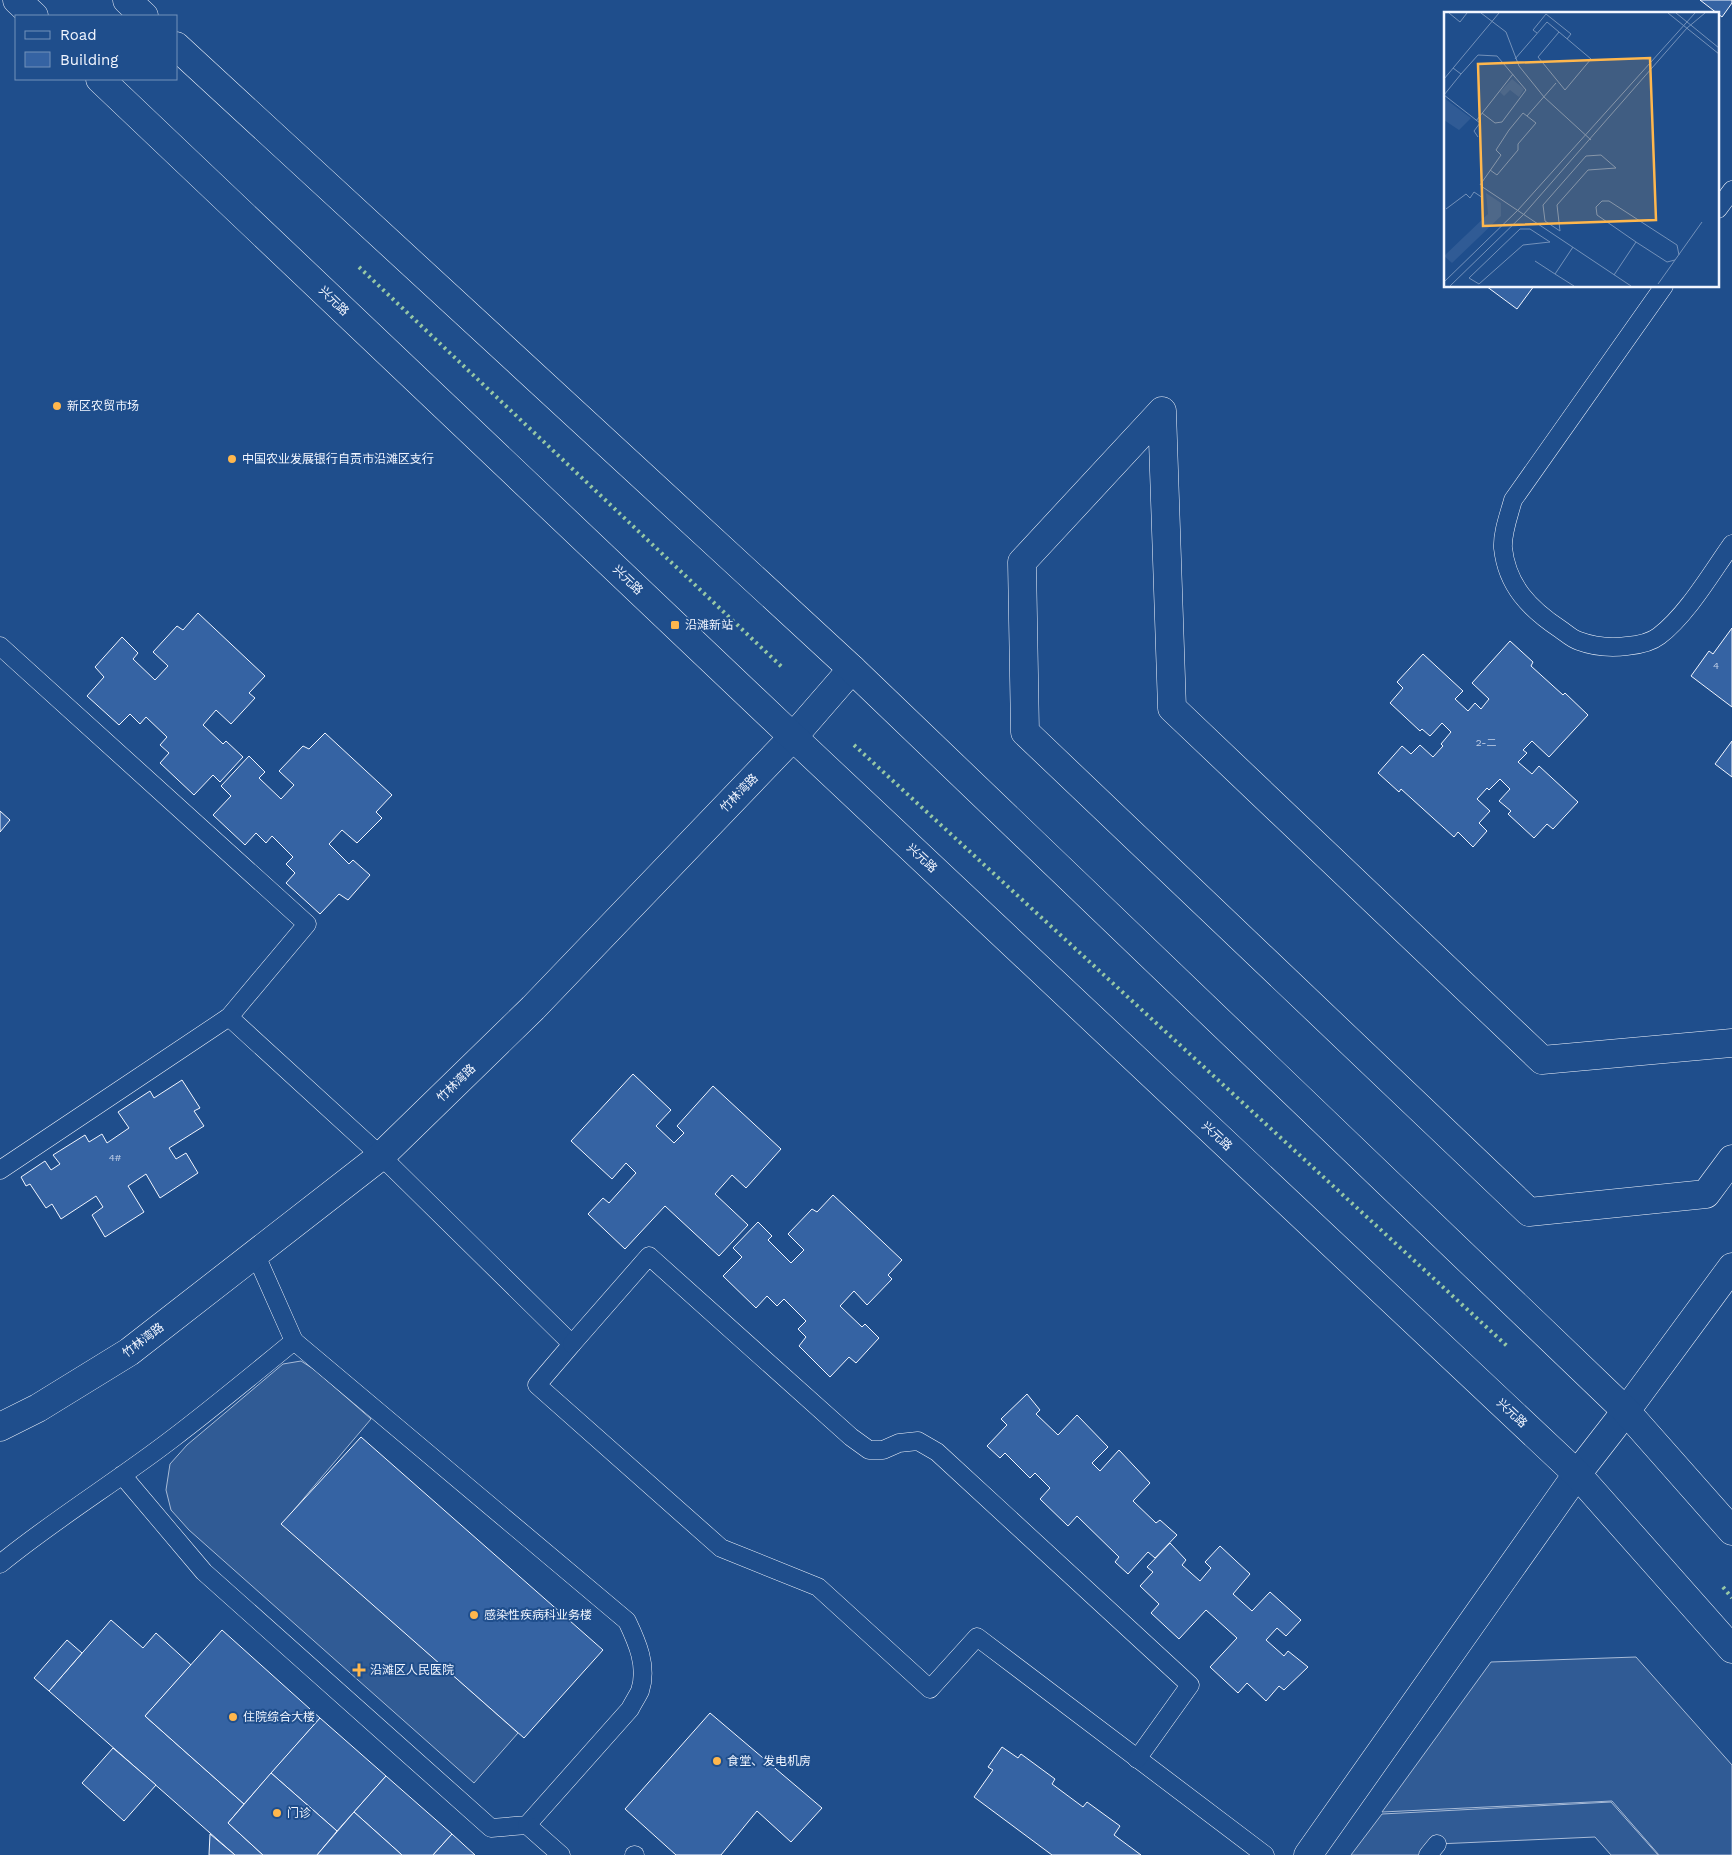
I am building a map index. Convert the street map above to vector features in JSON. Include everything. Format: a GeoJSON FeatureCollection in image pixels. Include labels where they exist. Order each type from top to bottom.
{"type":"FeatureCollection","features":[{"type":"Feature","properties":{"kind":"main road"},"geometry":{"type":"LineString","coordinates":[[17,0],[33,15]]}},
{"type":"Feature","properties":{"kind":"main road"},"geometry":{"type":"LineString","coordinates":[[127,0],[143,15]]}},
{"type":"Feature","properties":{"kind":"main road"},"geometry":{"type":"LineString","coordinates":[[178,48],[852,669],[1626,1411],[1732,1531]]}},
{"type":"Feature","properties":{"kind":"main road","name":"兴元路"},"geometry":{"type":"LineString","coordinates":[[101,80],[793,737],[1577,1474],[1732,1649]]}},
{"type":"Feature","properties":{"kind":"main road"},"geometry":{"type":"LineString","coordinates":[[1732,1043],[1542,1060],[1172,708],[1162,411],[1022,562],[1025,732],[1529,1212],[1706,1194],[1732,1159]]}},
{"type":"Feature","properties":{"kind":"main road","name":"竹林湾路"},"geometry":{"type":"LineString","coordinates":[[0,1427],[38,1408],[129,1352],[380,1156],[533,1008],[793,737],[852,669]]}},
{"type":"Feature","properties":{"kind":"main road"},"geometry":{"type":"LineString","coordinates":[[1308,1855],[1577,1474],[1732,1267]]}},
{"type":"Feature","properties":{"kind":"lane"},"geometry":{"type":"LineString","coordinates":[[1720,206],[1732,190]]}},
{"type":"Feature","properties":{"kind":"lane"},"geometry":{"type":"LineString","coordinates":[[1663,288],[1513,500],[1506,525],[1503,548],[1509,574],[1521,596],[1543,617],[1577,641],[1596,647],[1642,644],[1659,636],[1680,616],[1732,544]]}},
{"type":"Feature","properties":{"kind":"lane"},"geometry":{"type":"LineString","coordinates":[[0,646],[308,924],[229,1017],[0,1170]]}},
{"type":"Feature","properties":{"kind":"lane"},"geometry":{"type":"LineString","coordinates":[[229,1017],[380,1156],[572,1344]]}},
{"type":"Feature","properties":{"kind":"lane"},"geometry":{"type":"LineString","coordinates":[[122,1475],[204,1572],[491,1828],[527,1825],[630,1709],[640,1690],[643,1670],[640,1648],[627,1621],[294,1341],[255,1253]]}},
{"type":"Feature","properties":{"kind":"lane"},"geometry":{"type":"LineString","coordinates":[[1138,1759],[1190,1685],[938,1452],[918,1440],[899,1443],[883,1450],[869,1450],[851,1437],[649,1256],[537,1385],[722,1548],[818,1587],[930,1689],[978,1637],[1138,1759],[1265,1855]]}},
{"type":"Feature","properties":{"kind":"lane"},"geometry":{"type":"LineString","coordinates":[[0,1564],[172,1439],[294,1341]]}},
{"type":"Feature","properties":{"kind":"lane"},"geometry":{"type":"LineString","coordinates":[[527,1825],[562,1855]]}},
{"type":"Feature","properties":{"kind":"shaded area"},"geometry":{"type":"Polygon","coordinates":[[[301,1361],[315,1370],[371,1419],[282,1524],[518,1733],[474,1783],[189,1530],[171,1510],[166,1490],[170,1464],[187,1445],[283,1364],[301,1361]]]}},
{"type":"Feature","properties":{"kind":"shaded area"},"geometry":{"type":"Polygon","coordinates":[[[1636,1657],[1732,1765],[1732,1855],[1659,1855],[1612,1801],[1382,1812],[1491,1662],[1636,1657]]]}},
{"type":"Feature","properties":{"kind":"shaded area"},"geometry":{"type":"Polygon","coordinates":[[[1611,1802],[1658,1855],[1611,1855],[1595,1837],[1437,1844],[1428,1855],[1351,1855],[1382,1814],[1611,1802]]]}},
{"type":"Feature","properties":{"kind":"building"},"geometry":{"type":"Polygon","coordinates":[[[1700,0],[1732,0],[1732,3],[1722,17],[1720,12],[1716,12],[1700,0]]]}},
{"type":"Feature","properties":{"kind":"building"},"geometry":{"type":"Polygon","coordinates":[[[1489,288],[1533,288],[1517,309],[1489,288]]]}},
{"type":"Feature","properties":{"kind":"building"},"geometry":{"type":"Polygon","coordinates":[[[198,613],[265,676],[249,693],[255,698],[231,724],[216,710],[203,725],[223,744],[226,741],[243,757],[220,782],[213,775],[194,795],[160,763],[169,753],[160,745],[167,737],[146,717],[140,724],[130,714],[119,725],[87,696],[104,677],[95,667],[122,637],[138,653],[133,659],[155,680],[168,666],[153,652],[177,626],[183,630],[198,613]]]}},
{"type":"Feature","properties":{"kind":"building"},"geometry":{"type":"Polygon","coordinates":[[[1732,628],[1732,707],[1691,676],[1709,651],[1713,654],[1732,628]]]}},
{"type":"Feature","properties":{"kind":"building"},"geometry":{"type":"Polygon","coordinates":[[[1510,641],[1533,662],[1531,666],[1563,695],[1565,693],[1588,715],[1549,757],[1532,741],[1523,750],[1527,753],[1518,762],[1532,774],[1539,766],[1578,802],[1553,829],[1547,824],[1534,838],[1508,814],[1511,811],[1499,801],[1510,789],[1500,779],[1489,790],[1487,788],[1477,799],[1490,811],[1479,823],[1487,831],[1473,847],[1458,832],[1454,837],[1401,789],[1399,792],[1378,773],[1402,746],[1411,754],[1420,745],[1433,757],[1443,746],[1441,744],[1451,732],[1442,723],[1430,736],[1422,729],[1420,731],[1390,703],[1403,688],[1397,682],[1423,654],[1463,691],[1455,699],[1468,711],[1475,703],[1481,709],[1489,699],[1472,683],[1510,641]]]}},
{"type":"Feature","properties":{"kind":"building"},"geometry":{"type":"Polygon","coordinates":[[[325,733],[392,795],[376,812],[382,818],[357,843],[342,830],[329,844],[349,864],[353,860],[370,875],[348,900],[339,894],[320,914],[286,883],[295,873],[286,864],[293,857],[272,836],[266,843],[256,833],[245,845],[213,815],[231,796],[221,786],[249,756],[265,772],[259,778],[281,799],[294,785],[279,771],[303,746],[309,749],[325,733]]]}},
{"type":"Feature","properties":{"kind":"building"},"geometry":{"type":"Polygon","coordinates":[[[1732,741],[1732,777],[1715,764],[1732,741]]]}},
{"type":"Feature","properties":{"kind":"building"},"geometry":{"type":"Polygon","coordinates":[[[0,811],[10,820],[0,832],[0,811]]]}},
{"type":"Feature","properties":{"kind":"building"},"geometry":{"type":"Polygon","coordinates":[[[633,1074],[671,1110],[656,1126],[674,1143],[684,1133],[677,1126],[713,1086],[781,1149],[746,1188],[732,1175],[715,1194],[748,1225],[719,1256],[665,1206],[625,1249],[588,1214],[603,1198],[609,1203],[636,1173],[626,1163],[612,1179],[571,1141],[633,1074]]]}},
{"type":"Feature","properties":{"kind":"building"},"geometry":{"type":"Polygon","coordinates":[[[182,1080],[200,1108],[194,1111],[204,1126],[169,1148],[176,1159],[186,1153],[198,1173],[160,1198],[146,1174],[128,1186],[144,1212],[105,1237],[92,1215],[103,1207],[96,1196],[61,1219],[52,1204],[46,1208],[30,1184],[26,1186],[21,1177],[45,1161],[51,1170],[60,1164],[53,1155],[85,1135],[89,1142],[102,1134],[107,1143],[129,1128],[118,1112],[150,1091],[154,1098],[182,1080]]]}},
{"type":"Feature","properties":{"kind":"building"},"geometry":{"type":"Polygon","coordinates":[[[833,1195],[902,1260],[888,1275],[892,1279],[867,1305],[854,1291],[840,1306],[862,1327],[865,1324],[879,1338],[856,1363],[849,1357],[830,1377],[799,1346],[806,1337],[798,1329],[806,1321],[784,1299],[777,1306],[767,1296],[756,1308],[723,1276],[742,1257],[733,1248],[758,1222],[772,1236],[768,1240],[791,1263],[804,1250],[788,1234],[812,1209],[817,1212],[833,1195]]]}},
{"type":"Feature","properties":{"kind":"building"},"geometry":{"type":"Polygon","coordinates":[[[1027,1394],[1040,1410],[1036,1414],[1058,1435],[1077,1415],[1108,1447],[1092,1463],[1100,1471],[1119,1450],[1150,1483],[1133,1501],[1156,1523],[1160,1520],[1177,1535],[1155,1558],[1148,1552],[1128,1574],[1115,1562],[1119,1557],[1077,1516],[1068,1526],[1040,1499],[1050,1488],[1035,1473],[1030,1478],[1005,1453],[1000,1458],[987,1446],[1007,1425],[1001,1419],[1027,1394]]]}},
{"type":"Feature","properties":{"kind":"building","name":"感染性疾病科业务楼"},"geometry":{"type":"Polygon","coordinates":[[[361,1437],[603,1650],[524,1738],[281,1524],[361,1437]]]}},
{"type":"Feature","properties":{"kind":"building"},"geometry":{"type":"Polygon","coordinates":[[[1170,1543],[1186,1560],[1182,1565],[1200,1581],[1211,1568],[1205,1562],[1220,1546],[1250,1574],[1233,1594],[1252,1611],[1270,1592],[1301,1620],[1286,1636],[1277,1628],[1266,1640],[1284,1656],[1288,1651],[1308,1667],[1284,1690],[1279,1686],[1266,1701],[1247,1683],[1238,1693],[1210,1667],[1237,1638],[1206,1610],[1179,1639],[1151,1613],[1159,1604],[1140,1586],[1153,1572],[1147,1567],[1170,1543]]]}},
{"type":"Feature","properties":{"kind":"building"},"geometry":{"type":"Polygon","coordinates":[[[111,1620],[143,1648],[156,1633],[191,1665],[145,1716],[244,1804],[228,1823],[263,1855],[235,1855],[49,1691],[111,1620]]]}},
{"type":"Feature","properties":{"kind":"building","name":"住院综合大楼"},"geometry":{"type":"Polygon","coordinates":[[[222,1630],[320,1718],[244,1804],[145,1716],[222,1630]]]}},
{"type":"Feature","properties":{"kind":"building"},"geometry":{"type":"Polygon","coordinates":[[[67,1640],[82,1653],[49,1691],[34,1678],[67,1640]]]}},
{"type":"Feature","properties":{"kind":"building","name":"食堂、发电机房"},"geometry":{"type":"Polygon","coordinates":[[[710,1713],[822,1808],[791,1842],[757,1811],[721,1855],[676,1855],[625,1809],[710,1713]]]}},
{"type":"Feature","properties":{"kind":"building"},"geometry":{"type":"Polygon","coordinates":[[[320,1718],[386,1776],[337,1831],[271,1773],[320,1718]]]}},
{"type":"Feature","properties":{"kind":"building"},"geometry":{"type":"Polygon","coordinates":[[[1002,1747],[1018,1758],[1021,1754],[1055,1779],[1052,1784],[1083,1807],[1087,1802],[1120,1826],[1114,1835],[1141,1855],[1052,1855],[974,1797],[993,1770],[988,1767],[1002,1747]]]}},
{"type":"Feature","properties":{"kind":"building"},"geometry":{"type":"Polygon","coordinates":[[[113,1748],[156,1785],[124,1821],[82,1783],[113,1748]]]}},
{"type":"Feature","properties":{"kind":"building","name":"门诊"},"geometry":{"type":"Polygon","coordinates":[[[271,1773],[337,1831],[317,1855],[263,1855],[228,1823],[271,1773]]]}},
{"type":"Feature","properties":{"kind":"building"},"geometry":{"type":"Polygon","coordinates":[[[386,1776],[452,1834],[433,1855],[402,1855],[354,1812],[386,1776]]]}},
{"type":"Feature","properties":{"kind":"building"},"geometry":{"type":"Polygon","coordinates":[[[354,1812],[402,1855],[317,1855],[354,1812]]]}},
{"type":"Feature","properties":{"kind":"building"},"geometry":{"type":"Polygon","coordinates":[[[210,1834],[235,1855],[209,1855],[210,1834]]]}},
{"type":"Feature","properties":{"kind":"building"},"geometry":{"type":"Polygon","coordinates":[[[452,1834],[475,1855],[433,1855],[452,1834]]]}},
{"type":"Feature","properties":{"kind":"hedge"},"geometry":{"type":"LineString","coordinates":[[359,267],[784,669]]}},
{"type":"Feature","properties":{"kind":"hedge"},"geometry":{"type":"LineString","coordinates":[[854,745],[1507,1346]]}},
{"type":"Feature","properties":{"kind":"hedge"},"geometry":{"type":"LineString","coordinates":[[1723,1587],[1732,1598]]}},
{"type":"Feature","properties":{"kind":"place","name":"新区农贸市场"},"geometry":{"type":"Point","coordinates":[57,406]}},
{"type":"Feature","properties":{"kind":"place","name":"中国农业发展银行自贡市沿滩区支行"},"geometry":{"type":"Point","coordinates":[232,459]}},
{"type":"Feature","properties":{"kind":"place","name":"沿滩新站"},"geometry":{"type":"Point","coordinates":[675,625]}},
{"type":"Feature","properties":{"kind":"place","name":"感染性疾病科业务楼"},"geometry":{"type":"Point","coordinates":[474,1615]}},
{"type":"Feature","properties":{"kind":"place","name":"沿滩区人民医院"},"geometry":{"type":"Point","coordinates":[359,1670]}},
{"type":"Feature","properties":{"kind":"place","name":"住院综合大楼"},"geometry":{"type":"Point","coordinates":[233,1717]}},
{"type":"Feature","properties":{"kind":"place","name":"食堂、发电机房"},"geometry":{"type":"Point","coordinates":[717,1761]}},
{"type":"Feature","properties":{"kind":"place","name":"门诊"},"geometry":{"type":"Point","coordinates":[277,1813]}}]}
